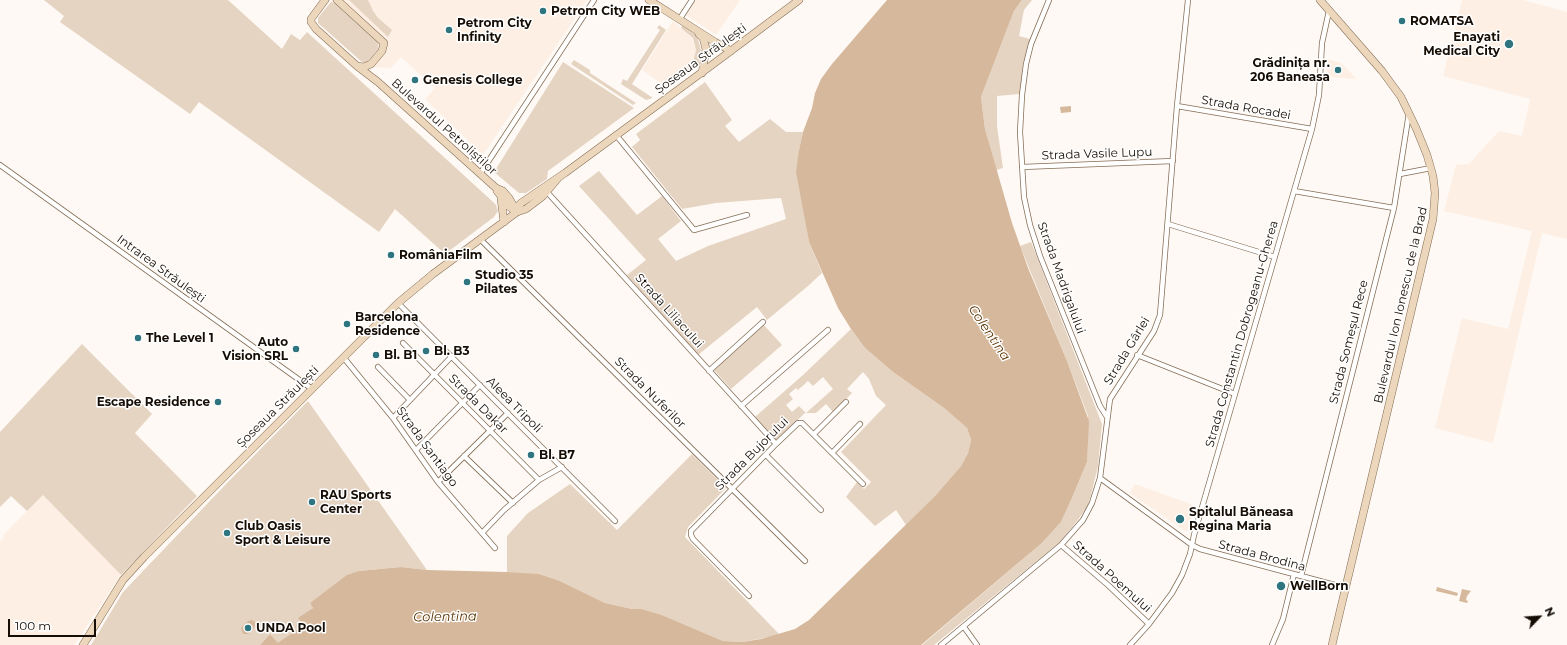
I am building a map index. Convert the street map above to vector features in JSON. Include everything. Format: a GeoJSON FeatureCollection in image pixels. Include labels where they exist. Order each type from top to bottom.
{"type":"FeatureCollection","features":[{"type":"Feature","properties":{"kind":"street","name":"Bulevardul Petroliștilor"},"geometry":{"type":"LineString","coordinates":[[324,0],[311,19],[311,22],[316,29],[378,82],[502,194],[524,200]]}},
{"type":"Feature","properties":{"kind":"street","name":"Bulevardul Petroliștilor"},"geometry":{"type":"LineString","coordinates":[[337,0],[382,41],[384,49],[376,60],[374,69],[378,82]]}},
{"type":"Feature","properties":{"kind":"street"},"geometry":{"type":"LineString","coordinates":[[480,174],[594,0]]}},
{"type":"Feature","properties":{"kind":"street"},"geometry":{"type":"LineString","coordinates":[[649,0],[697,31],[719,43]]}},
{"type":"Feature","properties":{"kind":"street"},"geometry":{"type":"LineString","coordinates":[[655,0],[731,51]]}},
{"type":"Feature","properties":{"kind":"street"},"geometry":{"type":"LineString","coordinates":[[681,17],[692,0]]}},
{"type":"Feature","properties":{"kind":"street","name":"Șoseaua Străulești"},"geometry":{"type":"LineString","coordinates":[[517,212],[518,206],[524,200],[702,73],[799,0]]}},
{"type":"Feature","properties":{"kind":"street","name":"Strada Madrigalului"},"geometry":{"type":"LineString","coordinates":[[1049,0],[1031,44],[1026,64],[1022,95],[1020,132],[1023,187],[1026,209],[1040,256],[1100,406],[1107,417]]}},
{"type":"Feature","properties":{"kind":"street","name":"Strada Gârlei"},"geometry":{"type":"LineString","coordinates":[[942,645],[1061,545],[1083,520],[1092,503],[1100,478],[1108,406],[1113,394],[1154,331],[1160,315],[1177,106],[1188,0]]}},
{"type":"Feature","properties":{"kind":"street","name":"Bulevardul Ion Ionescu de la Brad"},"geometry":{"type":"LineString","coordinates":[[1320,0],[1382,71],[1397,91],[1409,112],[1431,168],[1435,192],[1433,218],[1332,645]]}},
{"type":"Feature","properties":{"kind":"street","name":"Strada Constantin Dobrogeanu-Gherea"},"geometry":{"type":"LineString","coordinates":[[1130,645],[1168,600],[1186,565],[1312,129],[1319,95],[1322,42],[1329,11]]}},
{"type":"Feature","properties":{"kind":"street"},"geometry":{"type":"LineString","coordinates":[[697,31],[705,43],[706,53],[702,73]]}},
{"type":"Feature","properties":{"kind":"street"},"geometry":{"type":"LineString","coordinates":[[358,66],[369,66],[376,60]]}},
{"type":"Feature","properties":{"kind":"street","name":"Strada Rocadei"},"geometry":{"type":"LineString","coordinates":[[1177,106],[1312,129]]}},
{"type":"Feature","properties":{"kind":"street","name":"Strada Someșul Rece"},"geometry":{"type":"LineString","coordinates":[[1301,576],[1394,208],[1409,112]]}},
{"type":"Feature","properties":{"kind":"street"},"geometry":{"type":"LineString","coordinates":[[616,135],[694,230],[747,215]]}},
{"type":"Feature","properties":{"kind":"street","name":"Strada Vasile Lupu"},"geometry":{"type":"LineString","coordinates":[[1022,167],[1173,161]]}},
{"type":"Feature","properties":{"kind":"street","name":"Intrarea Străulești"},"geometry":{"type":"LineString","coordinates":[[0,165],[312,389]]}},
{"type":"Feature","properties":{"kind":"street"},"geometry":{"type":"LineString","coordinates":[[1400,174],[1431,168]]}},
{"type":"Feature","properties":{"kind":"street","name":"Șoseaua Străulești"},"geometry":{"type":"LineString","coordinates":[[83,645],[123,580],[144,557],[398,303],[433,274],[517,212],[526,209],[547,192],[558,177]]}},
{"type":"Feature","properties":{"kind":"street","name":"Strada Liliacului"},"geometry":{"type":"LineString","coordinates":[[547,192],[776,444]]}},
{"type":"Feature","properties":{"kind":"street"},"geometry":{"type":"LineString","coordinates":[[1294,192],[1394,208]]}},
{"type":"Feature","properties":{"kind":"street"},"geometry":{"type":"LineString","coordinates":[[502,194],[509,198],[517,212]]}},
{"type":"Feature","properties":{"kind":"street"},"geometry":{"type":"LineString","coordinates":[[502,194],[504,222]]}},
{"type":"Feature","properties":{"kind":"street"},"geometry":{"type":"LineString","coordinates":[[1168,224],[1275,257]]}},
{"type":"Feature","properties":{"kind":"street","name":"Strada Nuferilor"},"geometry":{"type":"LineString","coordinates":[[481,240],[805,561]]}},
{"type":"Feature","properties":{"kind":"street","name":"Aleea Tripoli"},"geometry":{"type":"LineString","coordinates":[[398,303],[615,520]]}},
{"type":"Feature","properties":{"kind":"street"},"geometry":{"type":"LineString","coordinates":[[709,371],[763,322]]}},
{"type":"Feature","properties":{"kind":"street"},"geometry":{"type":"LineString","coordinates":[[741,406],[828,330]]}},
{"type":"Feature","properties":{"kind":"street","name":"Strada Dakar"},"geometry":{"type":"LineString","coordinates":[[403,343],[539,480]]}},
{"type":"Feature","properties":{"kind":"street"},"geometry":{"type":"LineString","coordinates":[[1137,355],[1235,394]]}},
{"type":"Feature","properties":{"kind":"street"},"geometry":{"type":"LineString","coordinates":[[393,418],[452,356]]}},
{"type":"Feature","properties":{"kind":"street","name":"Strada Santiago"},"geometry":{"type":"LineString","coordinates":[[344,358],[393,418],[438,482],[495,548]]}},
{"type":"Feature","properties":{"kind":"street"},"geometry":{"type":"LineString","coordinates":[[378,367],[410,400]]}},
{"type":"Feature","properties":{"kind":"street"},"geometry":{"type":"LineString","coordinates":[[416,450],[480,385]]}},
{"type":"Feature","properties":{"kind":"street"},"geometry":{"type":"LineString","coordinates":[[814,434],[846,402]]}},
{"type":"Feature","properties":{"kind":"street"},"geometry":{"type":"LineString","coordinates":[[438,482],[508,413]]}},
{"type":"Feature","properties":{"kind":"street","name":"Strada Bujorului"},"geometry":{"type":"LineString","coordinates":[[749,596],[693,539],[691,531],[776,444],[799,422],[802,423],[863,484]]}},
{"type":"Feature","properties":{"kind":"street"},"geometry":{"type":"LineString","coordinates":[[832,453],[860,424]]}},
{"type":"Feature","properties":{"kind":"street"},"geometry":{"type":"LineString","coordinates":[[766,455],[821,510]]}},
{"type":"Feature","properties":{"kind":"street"},"geometry":{"type":"LineString","coordinates":[[464,456],[513,503]]}},
{"type":"Feature","properties":{"kind":"street"},"geometry":{"type":"LineString","coordinates":[[482,533],[539,480],[562,467]]}},
{"type":"Feature","properties":{"kind":"street","name":"Strada Brodina"},"geometry":{"type":"LineString","coordinates":[[1100,478],[1192,545],[1215,554],[1346,588]]}},
{"type":"Feature","properties":{"kind":"street","name":"Strada Poemului"},"geometry":{"type":"LineString","coordinates":[[1061,545],[1108,585],[1149,624]]}},
{"type":"Feature","properties":{"kind":"street"},"geometry":{"type":"LineString","coordinates":[[1272,645],[1283,619],[1294,574]]}},
{"type":"Feature","properties":{"kind":"street"},"geometry":{"type":"LineString","coordinates":[[964,627],[977,645]]}},
{"type":"Feature","properties":{"kind":"shaded area"},"geometry":{"type":"Polygon","coordinates":[[[44,0],[228,0],[282,49],[291,34],[300,40],[307,32],[492,201],[496,205],[498,211],[494,217],[445,254],[395,209],[379,232],[199,102],[190,114],[60,22],[64,16],[44,0]]]}},
{"type":"Feature","properties":{"kind":"shaded area"},"geometry":{"type":"Polygon","coordinates":[[[332,0],[587,0],[483,155],[425,99],[435,88],[401,57],[391,68],[373,67],[362,62],[318,23],[318,18],[332,0]]]}},
{"type":"Feature","properties":{"kind":"shaded area"},"geometry":{"type":"Polygon","coordinates":[[[349,0],[368,0],[378,18],[392,30],[388,37],[349,0]]]}},
{"type":"Feature","properties":{"kind":"shaded area"},"geometry":{"type":"Polygon","coordinates":[[[696,0],[740,0],[716,35],[686,15],[696,0]]]}},
{"type":"Feature","properties":{"kind":"shaded area"},"geometry":{"type":"Polygon","coordinates":[[[1022,0],[1032,0],[1024,10],[1019,36],[1030,39],[1023,63],[1020,94],[997,96],[997,126],[1003,168],[996,170],[985,129],[981,97],[1014,11],[1022,0]]]}},
{"type":"Feature","properties":{"kind":"shaded area"},"geometry":{"type":"Polygon","coordinates":[[[1462,0],[1523,0],[1567,12],[1567,239],[1542,233],[1493,443],[1435,428],[1462,318],[1508,329],[1532,231],[1444,211],[1456,165],[1469,164],[1499,131],[1522,136],[1530,99],[1443,76],[1462,0]]]}},
{"type":"Feature","properties":{"kind":"shaded area"},"geometry":{"type":"Polygon","coordinates":[[[331,2],[334,3],[378,43],[378,49],[367,62],[362,62],[318,23],[318,18],[331,2]]]}},
{"type":"Feature","properties":{"kind":"shaded area"},"geometry":{"type":"Polygon","coordinates":[[[673,21],[692,38],[696,51],[693,62],[666,87],[642,70],[673,21]]]}},
{"type":"Feature","properties":{"kind":"shaded area"},"geometry":{"type":"Polygon","coordinates":[[[659,25],[666,30],[632,84],[653,98],[646,100],[621,84],[623,79],[627,81],[660,30],[657,28],[659,25]]]}},
{"type":"Feature","properties":{"kind":"shaded area"},"geometry":{"type":"Polygon","coordinates":[[[683,25],[697,36],[701,50],[699,63],[693,70],[684,76],[682,73],[693,62],[696,50],[693,38],[682,29],[681,27],[683,25]]]}},
{"type":"Feature","properties":{"kind":"shaded area"},"geometry":{"type":"Polygon","coordinates":[[[708,43],[716,47],[718,50],[708,59],[708,43]]]}},
{"type":"Feature","properties":{"kind":"shaded area","name":"Grădinița nr. 206 Baneasa"},"geometry":{"type":"Polygon","coordinates":[[[1327,59],[1341,63],[1357,79],[1327,77],[1327,59]]]}},
{"type":"Feature","properties":{"kind":"shaded area"},"geometry":{"type":"Polygon","coordinates":[[[574,60],[590,70],[590,73],[636,103],[633,105],[571,64],[574,60]]]}},
{"type":"Feature","properties":{"kind":"shaded area"},"geometry":{"type":"Polygon","coordinates":[[[563,62],[634,108],[548,171],[547,179],[526,193],[519,193],[494,172],[563,62]]]}},
{"type":"Feature","properties":{"kind":"shaded area"},"geometry":{"type":"Polygon","coordinates":[[[705,82],[732,120],[725,126],[739,142],[770,119],[786,132],[803,132],[799,150],[801,196],[809,242],[822,273],[767,320],[757,307],[698,355],[627,275],[646,260],[579,186],[599,171],[637,215],[662,196],[681,221],[658,239],[676,261],[708,246],[786,219],[781,198],[716,203],[682,209],[632,147],[640,140],[636,134],[705,82]]]}},
{"type":"Feature","properties":{"kind":"shaded area"},"geometry":{"type":"Polygon","coordinates":[[[1031,242],[1102,424],[1098,466],[1091,495],[1087,507],[1060,542],[934,645],[922,645],[1042,543],[1061,522],[1087,462],[1088,416],[1020,246],[1031,242]]]}},
{"type":"Feature","properties":{"kind":"shaded area"},"geometry":{"type":"Polygon","coordinates":[[[763,324],[782,345],[731,389],[714,370],[763,324]]]}},
{"type":"Feature","properties":{"kind":"shaded area"},"geometry":{"type":"Polygon","coordinates":[[[851,329],[865,348],[893,372],[944,408],[967,428],[971,440],[968,453],[961,466],[935,496],[906,525],[896,510],[875,526],[846,497],[857,482],[864,489],[871,482],[841,452],[886,405],[876,396],[869,379],[863,372],[847,389],[852,393],[833,412],[826,404],[816,413],[806,413],[805,413],[776,440],[755,417],[803,375],[851,329]],[[823,377],[813,386],[808,381],[798,390],[796,388],[789,394],[793,399],[786,405],[792,412],[799,406],[806,413],[833,389],[823,377]]]}},
{"type":"Feature","properties":{"kind":"shaded area"},"geometry":{"type":"Polygon","coordinates":[[[82,344],[152,414],[135,433],[197,496],[121,575],[43,495],[27,511],[11,496],[0,507],[0,432],[82,344]]]}},
{"type":"Feature","properties":{"kind":"shaded area"},"geometry":{"type":"Polygon","coordinates":[[[308,401],[427,570],[401,567],[359,571],[310,603],[313,607],[303,624],[278,644],[270,634],[260,645],[91,645],[123,592],[308,401]]]}},
{"type":"Feature","properties":{"kind":"shaded area"},"geometry":{"type":"Polygon","coordinates":[[[692,454],[726,488],[688,527],[685,537],[780,635],[742,642],[723,641],[662,615],[642,609],[632,609],[605,603],[560,581],[507,572],[507,536],[528,513],[570,484],[617,530],[692,454]]]}},
{"type":"Feature","properties":{"kind":"shaded area","name":"Spitalul Băneasa Regina Maria"},"geometry":{"type":"Polygon","coordinates":[[[1135,484],[1196,506],[1188,531],[1185,531],[1130,493],[1135,484]]]}},
{"type":"Feature","properties":{"kind":"shaded area"},"geometry":{"type":"Polygon","coordinates":[[[43,495],[121,575],[74,645],[0,645],[0,541],[4,537],[3,535],[43,495]]]}},
{"type":"Feature","properties":{"kind":"water","name":"Colentina"},"geometry":{"type":"Polygon","coordinates":[[[887,0],[1022,0],[1014,11],[981,97],[985,129],[1012,223],[1028,268],[1067,361],[1089,421],[1087,462],[1061,522],[1042,543],[921,645],[260,645],[270,634],[278,643],[303,625],[298,618],[313,608],[310,603],[347,575],[359,571],[401,567],[427,570],[538,574],[560,581],[605,603],[632,609],[642,609],[662,615],[723,641],[742,642],[761,639],[795,629],[809,620],[935,496],[961,466],[968,453],[971,440],[967,428],[944,408],[893,372],[865,348],[851,329],[838,308],[809,242],[796,172],[803,132],[821,79],[887,0]]]}},
{"type":"Feature","properties":{"kind":"water"},"geometry":{"type":"Polygon","coordinates":[[[1071,106],[1071,112],[1061,113],[1060,107],[1071,106]]]}},
{"type":"Feature","properties":{"kind":"water"},"geometry":{"type":"Polygon","coordinates":[[[1437,587],[1458,593],[1457,596],[1436,591],[1437,587]]]}},
{"type":"Feature","properties":{"kind":"water"},"geometry":{"type":"Polygon","coordinates":[[[1462,589],[1471,591],[1467,596],[1467,603],[1459,601],[1462,589]]]}},
{"type":"Feature","properties":{"kind":"water","name":"UNDA Pool"},"geometry":{"type":"Polygon","coordinates":[[[252,620],[255,622],[255,627],[248,634],[243,634],[241,628],[248,621],[252,620]]]}},
{"type":"Feature","properties":{"kind":"place","name":"Petrom City WEB"},"geometry":{"type":"Point","coordinates":[543,11]}},
{"type":"Feature","properties":{"kind":"place","name":"ROMATSA"},"geometry":{"type":"Point","coordinates":[1402,21]}},
{"type":"Feature","properties":{"kind":"place","name":"Petrom City Infinity"},"geometry":{"type":"Point","coordinates":[449,30]}},
{"type":"Feature","properties":{"kind":"place","name":"Enayati Medical City"},"geometry":{"type":"Point","coordinates":[1509,44]}},
{"type":"Feature","properties":{"kind":"place","name":"Grădinița nr. 206 Baneasa"},"geometry":{"type":"Point","coordinates":[1338,70]}},
{"type":"Feature","properties":{"kind":"place","name":"Genesis College"},"geometry":{"type":"Point","coordinates":[415,80]}},
{"type":"Feature","properties":{"kind":"place","name":"RomâniaFilm"},"geometry":{"type":"Point","coordinates":[391,255]}},
{"type":"Feature","properties":{"kind":"place","name":"Studio 35 Pilates"},"geometry":{"type":"Point","coordinates":[467,282]}},
{"type":"Feature","properties":{"kind":"place","name":"Barcelona Residence"},"geometry":{"type":"Point","coordinates":[347,324]}},
{"type":"Feature","properties":{"kind":"place","name":"The Level 1"},"geometry":{"type":"Point","coordinates":[138,338]}},
{"type":"Feature","properties":{"kind":"place","name":"Auto Vision SRL"},"geometry":{"type":"Point","coordinates":[296,349]}},
{"type":"Feature","properties":{"kind":"place","name":"Bl. B3"},"geometry":{"type":"Point","coordinates":[426,351]}},
{"type":"Feature","properties":{"kind":"place","name":"Bl. B1"},"geometry":{"type":"Point","coordinates":[376,355]}},
{"type":"Feature","properties":{"kind":"place","name":"Escape Residence"},"geometry":{"type":"Point","coordinates":[218,402]}},
{"type":"Feature","properties":{"kind":"place","name":"Bl. B7"},"geometry":{"type":"Point","coordinates":[531,455]}},
{"type":"Feature","properties":{"kind":"place","name":"RAU Sports Center"},"geometry":{"type":"Point","coordinates":[312,502]}},
{"type":"Feature","properties":{"kind":"place","name":"Spitalul Băneasa Regina Maria"},"geometry":{"type":"Point","coordinates":[1180,519]}},
{"type":"Feature","properties":{"kind":"place","name":"Club Oasis Sport & Leisure"},"geometry":{"type":"Point","coordinates":[227,533]}},
{"type":"Feature","properties":{"kind":"place","name":"WellBorn"},"geometry":{"type":"Point","coordinates":[1281,586]}},
{"type":"Feature","properties":{"kind":"place","name":"UNDA Pool"},"geometry":{"type":"Point","coordinates":[248,628]}}]}
